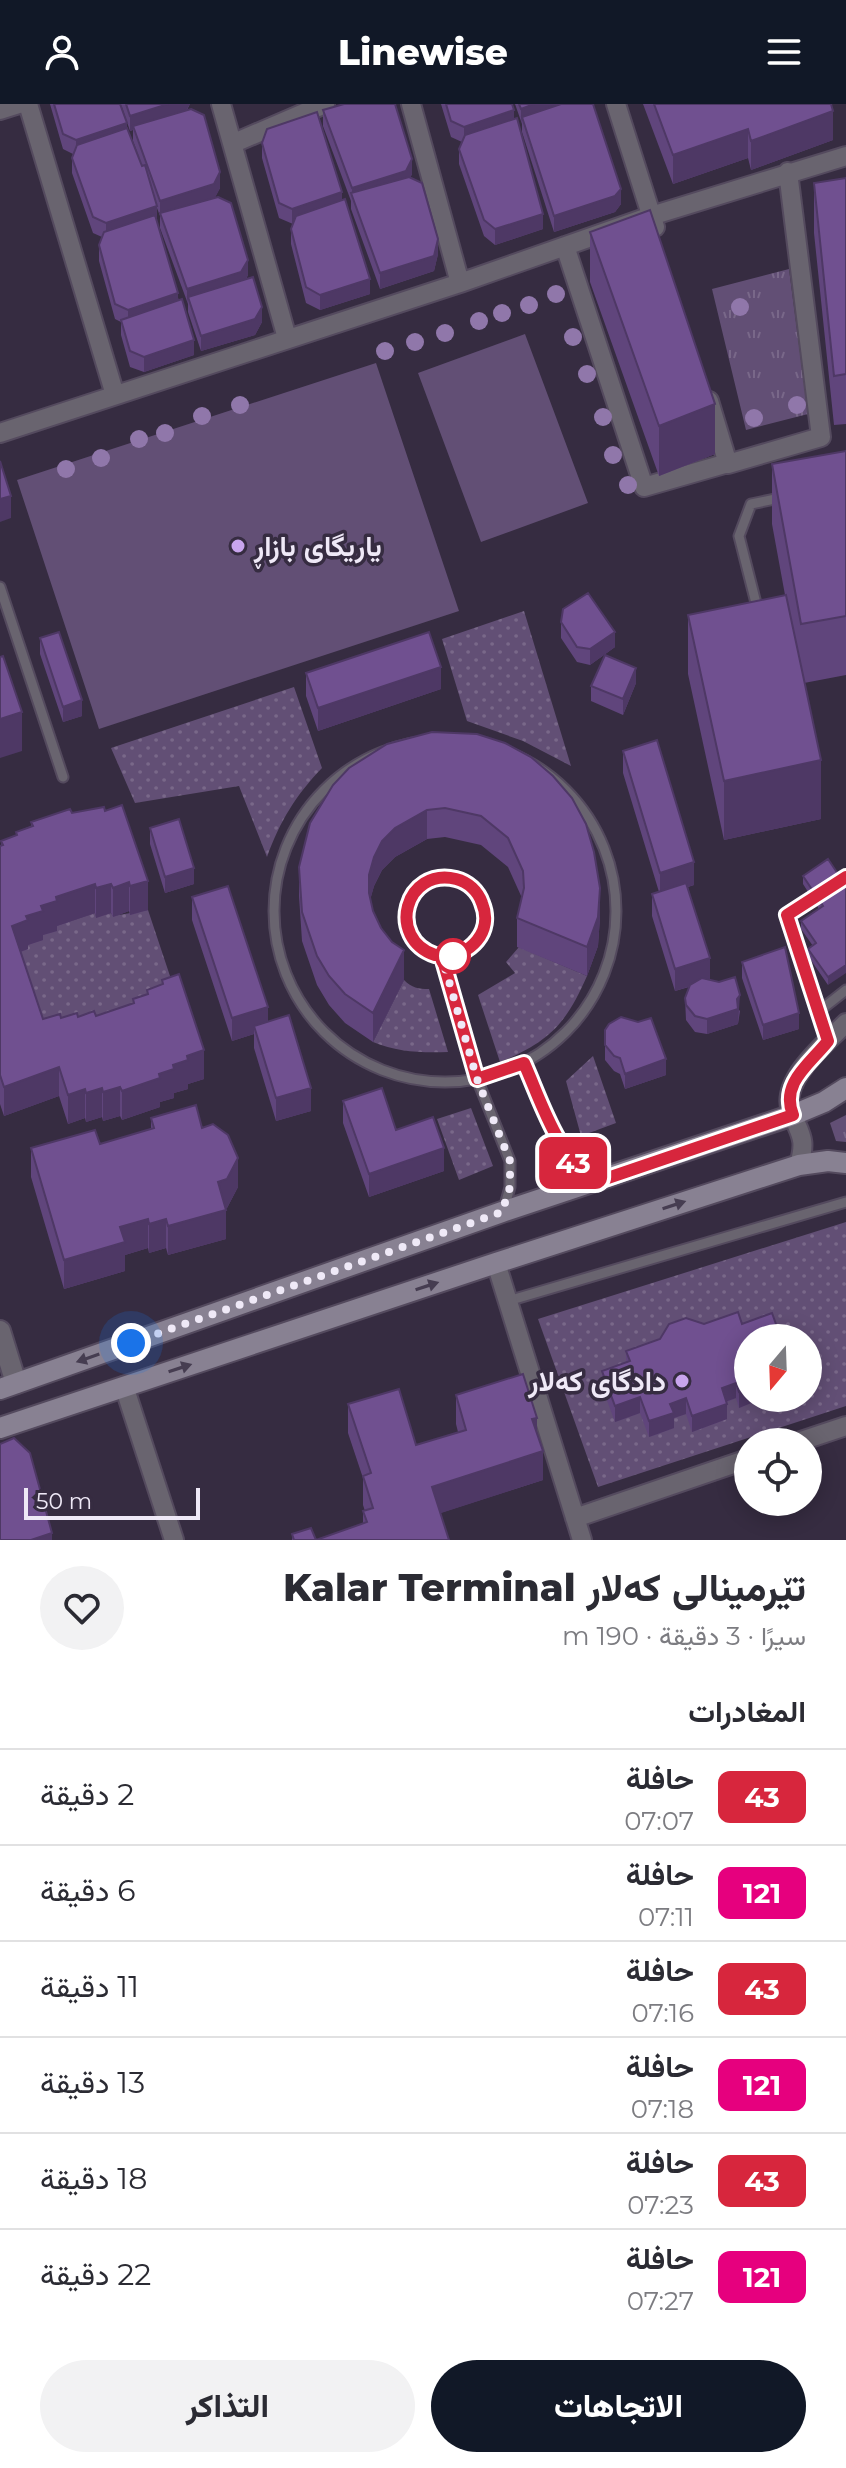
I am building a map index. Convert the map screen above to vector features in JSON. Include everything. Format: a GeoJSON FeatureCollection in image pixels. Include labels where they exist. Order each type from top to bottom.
{"type":"FeatureCollection","features":[{"type":"Feature","properties":{"kind":"main road"},"geometry":{"type":"LineString","coordinates":[[8,1386],[502,1212],[793,1115],[824,1102],[846,1088]]}},
{"type":"Feature","properties":{"kind":"main road"},"geometry":{"type":"LineString","coordinates":[[0,1428],[799,1165],[828,1161],[846,1163]]}},
{"type":"Feature","properties":{"kind":"street"},"geometry":{"type":"LineString","coordinates":[[0,110],[19,104]]}},
{"type":"Feature","properties":{"kind":"street"},"geometry":{"type":"LineString","coordinates":[[28,104],[115,395]]}},
{"type":"Feature","properties":{"kind":"street"},"geometry":{"type":"LineString","coordinates":[[221,104],[287,338]]}},
{"type":"Feature","properties":{"kind":"street"},"geometry":{"type":"LineString","coordinates":[[234,143],[325,104]]}},
{"type":"Feature","properties":{"kind":"street"},"geometry":{"type":"LineString","coordinates":[[411,104],[460,283]]}},
{"type":"Feature","properties":{"kind":"street"},"geometry":{"type":"LineString","coordinates":[[616,104],[660,245]]}},
{"type":"Feature","properties":{"kind":"street"},"geometry":{"type":"LineString","coordinates":[[0,433],[460,283],[651,216],[846,156]]}},
{"type":"Feature","properties":{"kind":"street"},"geometry":{"type":"LineString","coordinates":[[565,246],[644,487],[821,437],[788,172]]}},
{"type":"Feature","properties":{"kind":"street"},"geometry":{"type":"LineString","coordinates":[[705,391],[728,463]]}},
{"type":"Feature","properties":{"kind":"street"},"geometry":{"type":"LineString","coordinates":[[799,1165],[803,1141],[789,1099],[793,1083],[846,1023]]}},
{"type":"Feature","properties":{"kind":"street"},"geometry":{"type":"LineString","coordinates":[[496,1263],[582,1540]]}},
{"type":"Feature","properties":{"kind":"street"},"geometry":{"type":"LineString","coordinates":[[0,1331],[8,1386]]}},
{"type":"Feature","properties":{"kind":"street"},"geometry":{"type":"LineString","coordinates":[[124,1386],[174,1540]]}},
{"type":"Feature","properties":{"kind":"street"},"geometry":{"type":"LineString","coordinates":[[822,1434],[846,1426]]}},
{"type":"Feature","properties":{"kind":"street"},"geometry":{"type":"LineString","coordinates":[[575,1518],[734,1464]]}},
{"type":"Feature","properties":{"kind":"lane"},"geometry":{"type":"LineString","coordinates":[[764,628],[749,585],[739,536],[751,504],[791,496]]}},
{"type":"Feature","properties":{"kind":"lane"},"geometry":{"type":"LineString","coordinates":[[0,587],[63,777]]}},
{"type":"Feature","properties":{"kind":"lane"},"geometry":{"type":"LineString","coordinates":[[462,741],[486,746],[531,764],[551,777],[585,813],[607,856],[617,904],[616,928],[605,975],[594,997],[572,1026],[545,1051],[524,1063],[477,1079],[453,1082],[417,1079],[381,1070],[359,1059],[321,1029],[299,999],[283,967],[277,943],[274,907],[279,870],[286,847],[311,805],[346,772],[389,750],[413,744],[462,741]]}},
{"type":"Feature","properties":{"kind":"lane"},"geometry":{"type":"LineString","coordinates":[[444,878],[463,882],[474,889],[484,906],[485,919],[483,931],[472,947],[455,956],[442,957],[418,946],[408,929],[406,915],[415,891],[425,883],[444,878]]}},
{"type":"Feature","properties":{"kind":"lane"},"geometry":{"type":"LineString","coordinates":[[828,1041],[787,915],[834,884]]}},
{"type":"Feature","properties":{"kind":"lane"},"geometry":{"type":"LineString","coordinates":[[795,946],[808,939]]}},
{"type":"Feature","properties":{"kind":"lane"},"geometry":{"type":"LineString","coordinates":[[442,957],[477,1079],[510,1161],[510,1187],[502,1212]]}},
{"type":"Feature","properties":{"kind":"lane"},"geometry":{"type":"LineString","coordinates":[[818,1012],[846,990]]}},
{"type":"Feature","properties":{"kind":"lane"},"geometry":{"type":"LineString","coordinates":[[524,1063],[558,1141],[575,1165],[596,1182]]}},
{"type":"Feature","properties":{"kind":"lane"},"geometry":{"type":"LineString","coordinates":[[508,1301],[846,1202]]}},
{"type":"Feature","properties":{"kind":"green space"},"geometry":{"type":"Polygon","coordinates":[[[789,269],[808,414],[746,430],[712,289],[789,269]]]}},
{"type":"Feature","properties":{"kind":"green space"},"geometry":{"type":"Polygon","coordinates":[[[525,334],[588,503],[481,542],[418,373],[525,334]]]}},
{"type":"Feature","properties":{"kind":"green space","name":"یاریگای بازاڕ"},"geometry":{"type":"Polygon","coordinates":[[[376,363],[459,611],[99,729],[17,480],[376,363]]]}},
{"type":"Feature","properties":{"kind":"green space"},"geometry":{"type":"Polygon","coordinates":[[[524,611],[571,766],[523,741],[467,721],[442,639],[524,611]]]}},
{"type":"Feature","properties":{"kind":"green space"},"geometry":{"type":"Polygon","coordinates":[[[294,687],[322,768],[290,809],[267,857],[239,786],[135,803],[111,748],[294,687]]]}},
{"type":"Feature","properties":{"kind":"green space"},"geometry":{"type":"Polygon","coordinates":[[[148,910],[179,1003],[43,1048],[12,955],[26,945],[42,940],[41,936],[56,926],[95,913],[96,917],[148,910]]]}},
{"type":"Feature","properties":{"kind":"green space"},"geometry":{"type":"Polygon","coordinates":[[[519,947],[587,976],[571,1007],[554,1030],[531,1047],[500,1062],[478,995],[515,973],[506,962],[519,947]]]}},
{"type":"Feature","properties":{"kind":"green space"},"geometry":{"type":"Polygon","coordinates":[[[404,980],[415,988],[429,989],[448,1052],[409,1051],[373,1042],[404,980]]]}},
{"type":"Feature","properties":{"kind":"green space"},"geometry":{"type":"Polygon","coordinates":[[[593,1056],[616,1123],[581,1136],[566,1081],[593,1056]]]}},
{"type":"Feature","properties":{"kind":"green space"},"geometry":{"type":"Polygon","coordinates":[[[471,1108],[493,1166],[459,1180],[437,1119],[471,1108]]]}},
{"type":"Feature","properties":{"kind":"green space"},"geometry":{"type":"Polygon","coordinates":[[[846,1115],[846,1142],[836,1141],[830,1123],[846,1115]]]}},
{"type":"Feature","properties":{"kind":"green space"},"geometry":{"type":"Polygon","coordinates":[[[846,1222],[846,1406],[779,1428],[734,1428],[734,1443],[598,1487],[538,1319],[846,1222]]]}},
{"type":"Feature","properties":{"kind":"building"},"geometry":{"type":"Polygon","coordinates":[[[54,104],[120,104],[127,123],[76,140],[63,134],[54,104]]]}},
{"type":"Feature","properties":{"kind":"building"},"geometry":{"type":"Polygon","coordinates":[[[126,104],[168,104],[130,116],[126,104]]]}},
{"type":"Feature","properties":{"kind":"building"},"geometry":{"type":"Polygon","coordinates":[[[344,104],[395,104],[412,159],[406,171],[352,188],[323,110],[344,104]]]}},
{"type":"Feature","properties":{"kind":"building"},"geometry":{"type":"Polygon","coordinates":[[[446,104],[512,104],[514,110],[464,127],[451,121],[446,104]]]}},
{"type":"Feature","properties":{"kind":"building"},"geometry":{"type":"Polygon","coordinates":[[[561,104],[593,104],[621,189],[615,196],[554,216],[522,117],[561,104]]]}},
{"type":"Feature","properties":{"kind":"building"},"geometry":{"type":"Polygon","coordinates":[[[654,104],[831,104],[833,111],[751,141],[748,129],[673,155],[654,104]]]}},
{"type":"Feature","properties":{"kind":"building"},"geometry":{"type":"Polygon","coordinates":[[[191,109],[204,115],[220,172],[214,184],[160,201],[133,126],[191,109]]]}},
{"type":"Feature","properties":{"kind":"building"},"geometry":{"type":"Polygon","coordinates":[[[317,112],[342,192],[292,209],[279,203],[262,143],[267,129],[317,112]]]}},
{"type":"Feature","properties":{"kind":"building"},"geometry":{"type":"Polygon","coordinates":[[[517,118],[543,214],[495,229],[484,220],[459,149],[465,135],[517,118]]]}},
{"type":"Feature","properties":{"kind":"building"},"geometry":{"type":"Polygon","coordinates":[[[127,128],[142,166],[145,165],[157,206],[106,223],[93,217],[72,158],[77,145],[127,128]]]}},
{"type":"Feature","properties":{"kind":"building"},"geometry":{"type":"Polygon","coordinates":[[[409,177],[422,183],[438,239],[434,256],[380,273],[351,193],[409,177]]]}},
{"type":"Feature","properties":{"kind":"building"},"geometry":{"type":"Polygon","coordinates":[[[846,178],[846,374],[834,376],[814,183],[846,178]]]}},
{"type":"Feature","properties":{"kind":"building"},"geometry":{"type":"Polygon","coordinates":[[[218,197],[231,203],[248,260],[241,272],[187,289],[160,213],[218,197]]]}},
{"type":"Feature","properties":{"kind":"building"},"geometry":{"type":"Polygon","coordinates":[[[345,199],[370,279],[320,295],[306,287],[291,229],[296,216],[345,199]]]}},
{"type":"Feature","properties":{"kind":"building"},"geometry":{"type":"Polygon","coordinates":[[[650,210],[715,404],[659,426],[590,232],[650,210]]]}},
{"type":"Feature","properties":{"kind":"building"},"geometry":{"type":"Polygon","coordinates":[[[155,215],[178,293],[128,310],[115,304],[99,245],[104,232],[155,215]]]}},
{"type":"Feature","properties":{"kind":"building"},"geometry":{"type":"Polygon","coordinates":[[[253,277],[262,307],[255,319],[201,336],[188,297],[253,277]]]}},
{"type":"Feature","properties":{"kind":"building"},"geometry":{"type":"Polygon","coordinates":[[[182,299],[194,340],[144,357],[130,351],[121,320],[182,299]]]}},
{"type":"Feature","properties":{"kind":"building"},"geometry":{"type":"Polygon","coordinates":[[[846,451],[846,616],[801,624],[772,464],[846,451]]]}},
{"type":"Feature","properties":{"kind":"building"},"geometry":{"type":"Polygon","coordinates":[[[0,461],[11,496],[0,499],[0,461]]]}},
{"type":"Feature","properties":{"kind":"building"},"geometry":{"type":"Polygon","coordinates":[[[588,593],[615,632],[590,649],[577,647],[561,622],[563,609],[588,593]]]}},
{"type":"Feature","properties":{"kind":"building"},"geometry":{"type":"Polygon","coordinates":[[[786,595],[821,760],[724,781],[688,615],[786,595]]]}},
{"type":"Feature","properties":{"kind":"building"},"geometry":{"type":"Polygon","coordinates":[[[59,632],[82,700],[63,707],[40,638],[59,632]]]}},
{"type":"Feature","properties":{"kind":"building"},"geometry":{"type":"Polygon","coordinates":[[[429,632],[441,667],[318,708],[306,673],[429,632]]]}},
{"type":"Feature","properties":{"kind":"building"},"geometry":{"type":"Polygon","coordinates":[[[605,655],[636,668],[623,699],[591,686],[605,655]]]}},
{"type":"Feature","properties":{"kind":"building"},"geometry":{"type":"Polygon","coordinates":[[[3,656],[22,712],[0,719],[0,657],[3,656]]]}},
{"type":"Feature","properties":{"kind":"building"},"geometry":{"type":"Polygon","coordinates":[[[432,732],[477,734],[505,743],[531,757],[553,776],[572,798],[586,824],[600,888],[598,917],[587,947],[517,918],[524,888],[523,871],[508,838],[481,816],[445,808],[427,810],[395,828],[382,841],[369,875],[373,911],[392,942],[404,950],[373,1013],[345,994],[317,956],[302,912],[299,867],[310,823],[333,785],[349,768],[387,744],[432,732]]]}},
{"type":"Feature","properties":{"kind":"building"},"geometry":{"type":"Polygon","coordinates":[[[657,740],[694,862],[660,873],[623,751],[657,740]]]}},
{"type":"Feature","properties":{"kind":"building"},"geometry":{"type":"Polygon","coordinates":[[[122,805],[148,881],[130,886],[129,882],[113,888],[111,884],[96,888],[95,884],[56,897],[57,901],[41,906],[43,911],[26,916],[28,920],[12,926],[43,1019],[77,1013],[78,1017],[94,1011],[96,1016],[134,1003],[133,999],[163,984],[162,980],[179,974],[204,1050],[187,1056],[188,1060],[173,1065],[174,1069],[159,1074],[160,1078],[122,1091],[120,1087],[103,1092],[102,1088],[86,1093],[85,1089],[68,1095],[59,1067],[4,1087],[0,1075],[1,841],[33,826],[31,822],[70,809],[72,813],[104,807],[105,811],[122,805]]]}},
{"type":"Feature","properties":{"kind":"building"},"geometry":{"type":"Polygon","coordinates":[[[179,819],[194,868],[165,877],[150,828],[179,819]]]}},
{"type":"Feature","properties":{"kind":"building"},"geometry":{"type":"Polygon","coordinates":[[[828,859],[846,886],[846,965],[828,977],[808,949],[816,943],[801,921],[823,906],[803,876],[828,859]]]}},
{"type":"Feature","properties":{"kind":"building"},"geometry":{"type":"Polygon","coordinates":[[[686,883],[710,958],[675,969],[652,894],[686,883]]]}},
{"type":"Feature","properties":{"kind":"building"},"geometry":{"type":"Polygon","coordinates":[[[228,886],[268,1007],[232,1018],[192,897],[228,886]]]}},
{"type":"Feature","properties":{"kind":"building"},"geometry":{"type":"Polygon","coordinates":[[[785,947],[799,1013],[763,1025],[742,962],[785,947]]]}},
{"type":"Feature","properties":{"kind":"building"},"geometry":{"type":"Polygon","coordinates":[[[735,977],[740,995],[737,999],[738,1009],[707,1019],[695,1016],[686,1005],[690,985],[702,978],[719,982],[735,977]]]}},
{"type":"Feature","properties":{"kind":"building"},"geometry":{"type":"Polygon","coordinates":[[[289,1015],[311,1088],[276,1098],[254,1026],[289,1015]]]}},
{"type":"Feature","properties":{"kind":"building"},"geometry":{"type":"Polygon","coordinates":[[[621,1017],[638,1022],[651,1018],[666,1059],[625,1074],[620,1058],[614,1056],[605,1045],[605,1030],[621,1017]]]}},
{"type":"Feature","properties":{"kind":"building"},"geometry":{"type":"Polygon","coordinates":[[[382,1088],[396,1130],[433,1117],[444,1148],[369,1174],[343,1101],[382,1088]]]}},
{"type":"Feature","properties":{"kind":"building"},"geometry":{"type":"Polygon","coordinates":[[[196,1105],[202,1128],[213,1124],[228,1135],[238,1158],[227,1179],[218,1182],[226,1210],[168,1226],[166,1219],[149,1224],[148,1219],[120,1227],[125,1242],[64,1260],[31,1148],[95,1130],[100,1144],[154,1128],[151,1118],[196,1105]]]}},
{"type":"Feature","properties":{"kind":"building","name":"دادگای کەلار"},"geometry":{"type":"Polygon","coordinates":[[[738,1312],[742,1324],[734,1324],[734,1384],[722,1388],[727,1404],[692,1416],[686,1398],[670,1404],[674,1413],[649,1421],[640,1397],[615,1406],[602,1371],[630,1361],[626,1351],[660,1339],[669,1324],[686,1318],[704,1324],[738,1312]]]}},
{"type":"Feature","properties":{"kind":"building","name":"دادگای کەلار"},"geometry":{"type":"Polygon","coordinates":[[[772,1313],[776,1324],[742,1324],[772,1313]]]}},
{"type":"Feature","properties":{"kind":"building"},"geometry":{"type":"Polygon","coordinates":[[[523,1374],[537,1418],[532,1419],[543,1451],[432,1487],[449,1540],[316,1540],[367,1522],[363,1511],[373,1508],[363,1476],[371,1473],[348,1404],[399,1389],[416,1445],[466,1430],[456,1395],[523,1374]]]}},
{"type":"Feature","properties":{"kind":"building"},"geometry":{"type":"Polygon","coordinates":[[[14,1438],[30,1453],[52,1533],[31,1540],[0,1540],[0,1444],[14,1438]]]}},
{"type":"Feature","properties":{"kind":"building"},"geometry":{"type":"Polygon","coordinates":[[[311,1528],[316,1540],[294,1540],[292,1534],[311,1528]]]}},
{"type":"Feature","properties":{"kind":"bus line","name":"43"},"geometry":{"type":"LineString","coordinates":[[435,955],[418,946],[410,935],[406,922],[407,909],[415,891],[425,883],[438,878],[451,878],[469,885],[484,906],[483,931],[476,942],[467,951],[442,957],[477,1079],[524,1063],[558,1141],[575,1165],[596,1182],[793,1115],[789,1099],[793,1083],[828,1041],[787,915],[846,877]]}},
{"type":"Feature","properties":{"kind":"place","name":"یاریگای بازاڕ"},"geometry":{"type":"Point","coordinates":[238,546]}},
{"type":"Feature","properties":{"kind":"place","name":"دادگای کەلار"},"geometry":{"type":"Point","coordinates":[682,1381]}},
{"type":"Feature","properties":{"kind":"route"},"geometry":{"type":"LineString","coordinates":[[131,1343],[502,1212],[510,1187],[510,1161],[477,1079],[442,957],[453,956]]}}]}
